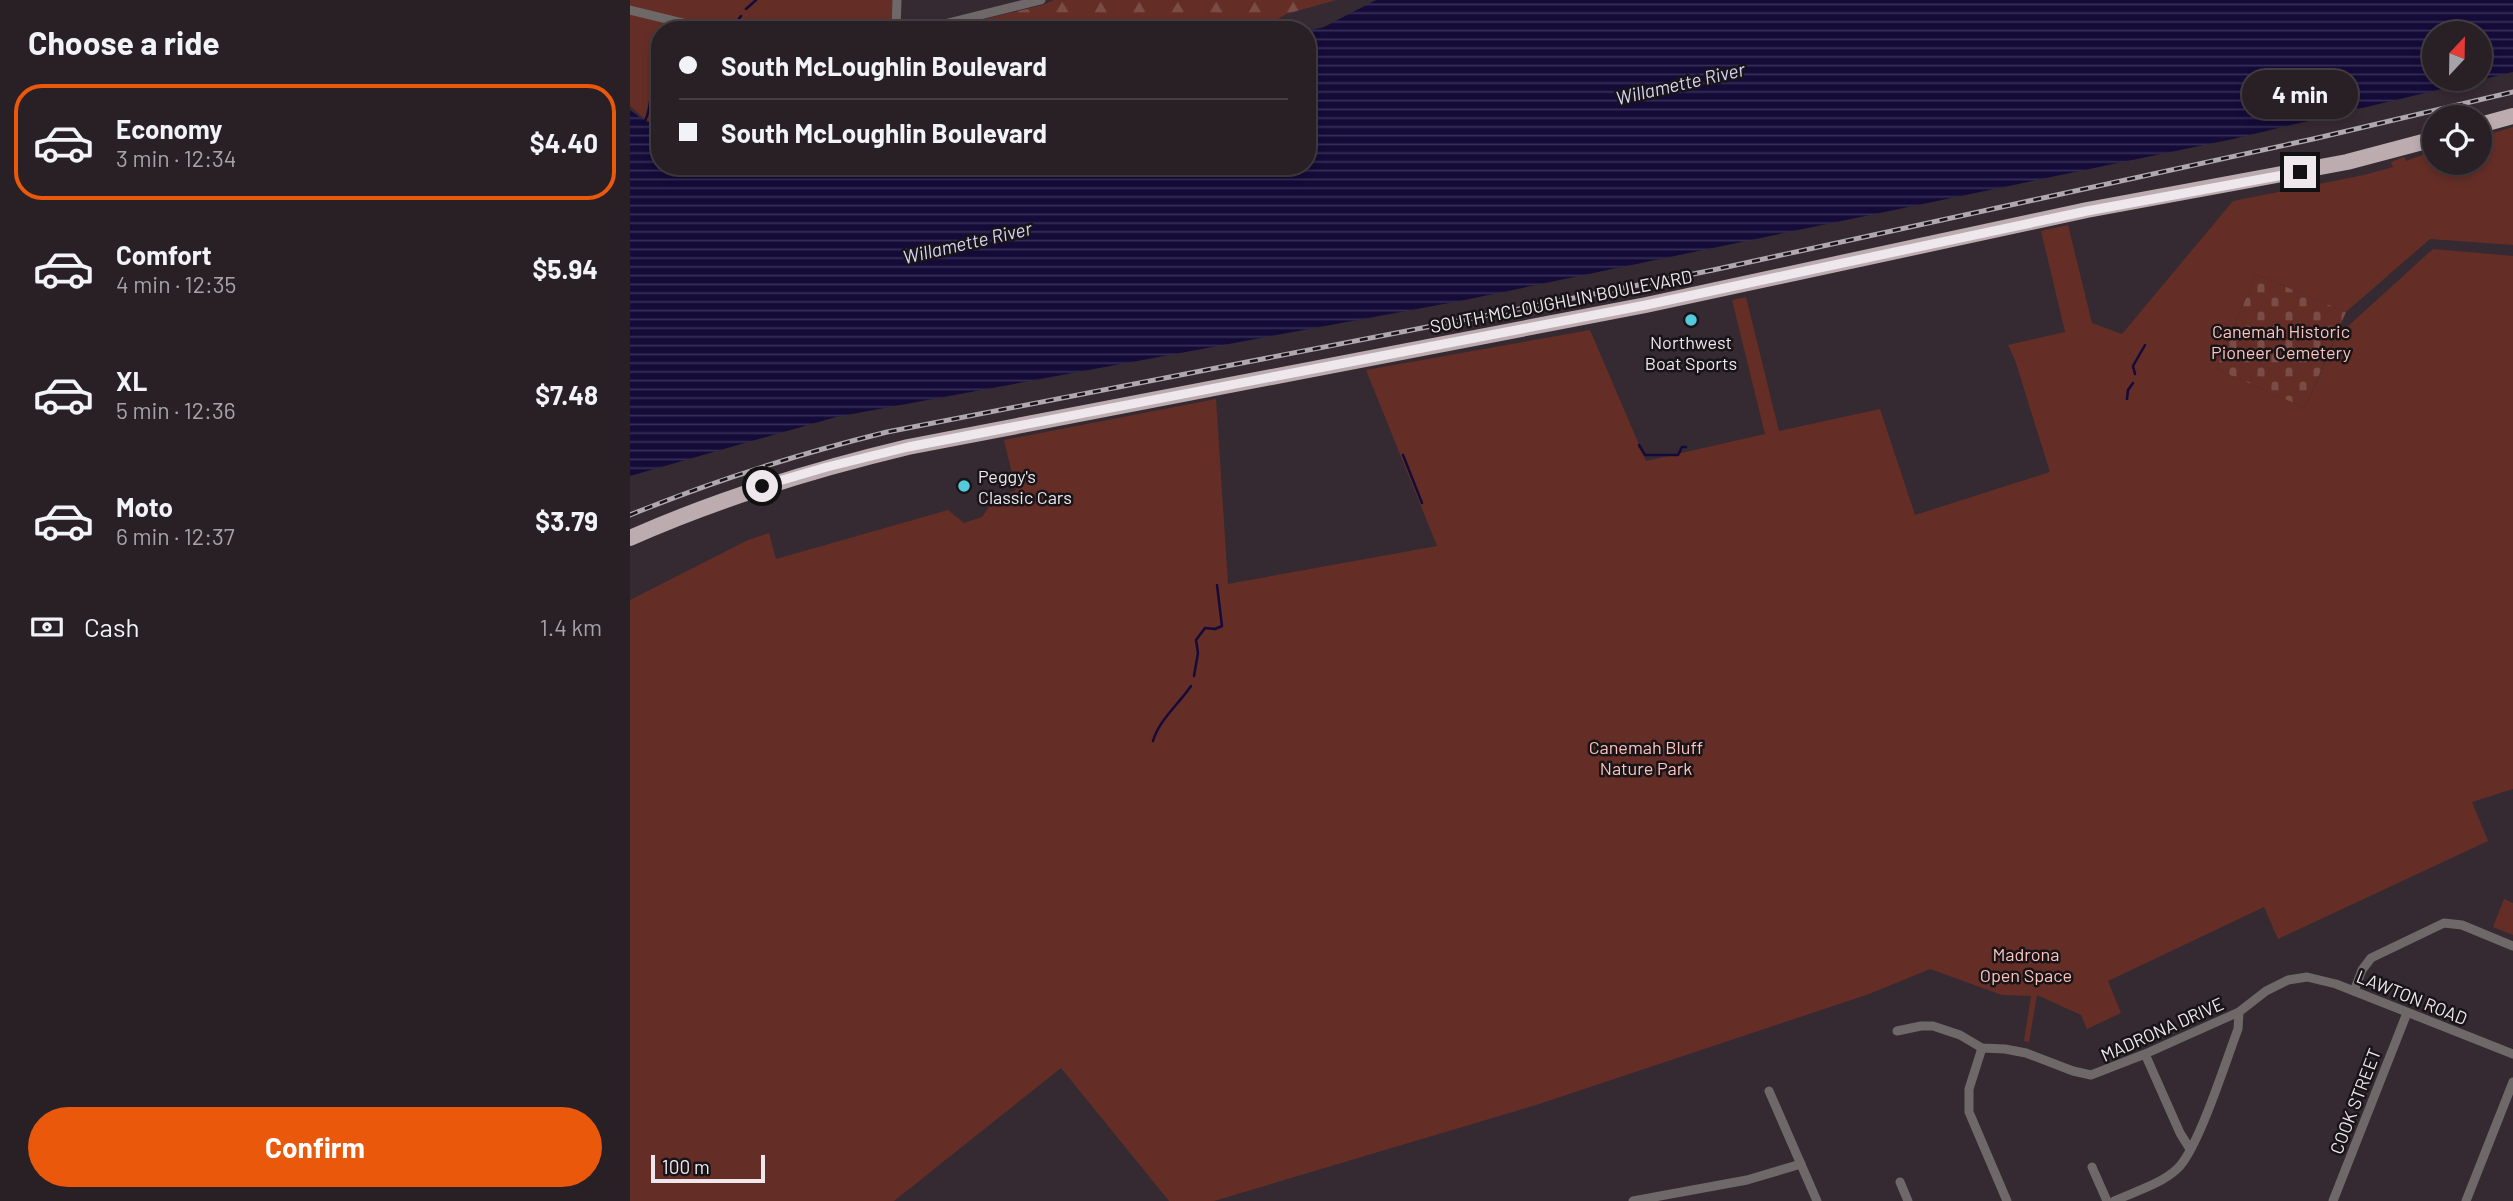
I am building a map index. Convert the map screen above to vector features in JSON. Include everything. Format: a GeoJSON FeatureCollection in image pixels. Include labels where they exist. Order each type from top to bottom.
{"type":"FeatureCollection","features":[{"type":"Feature","properties":{"kind":"highway"},"geometry":{"type":"LineString","coordinates":[[2492,122],[2513,117]]}},
{"type":"Feature","properties":{"kind":"highway","name":"SOUTH MCLOUGHLIN BOULEVARD"},"geometry":{"type":"LineString","coordinates":[[630,538],[698,509],[818,469],[908,447],[1646,305],[2075,213],[2347,162],[2422,142]]}},
{"type":"Feature","properties":{"kind":"street"},"geometry":{"type":"LineString","coordinates":[[896,21],[897,0]]}},
{"type":"Feature","properties":{"kind":"street"},"geometry":{"type":"LineString","coordinates":[[956,21],[1041,0]]}},
{"type":"Feature","properties":{"kind":"street"},"geometry":{"type":"LineString","coordinates":[[630,10],[675,21]]}},
{"type":"Feature","properties":{"kind":"street"},"geometry":{"type":"LineString","coordinates":[[2354,991],[2362,970],[2371,958],[2444,923],[2462,925],[2513,946]]}},
{"type":"Feature","properties":{"kind":"street","name":"LAWTON ROAD"},"geometry":{"type":"LineString","coordinates":[[2297,978],[2318,978],[2513,1054]]}},
{"type":"Feature","properties":{"kind":"street","name":"MADRONA DRIVE"},"geometry":{"type":"LineString","coordinates":[[1897,1031],[1933,1026],[1960,1035],[1982,1048],[2026,1053],[2091,1075],[2239,1012],[2278,984],[2297,978]]}},
{"type":"Feature","properties":{"kind":"street"},"geometry":{"type":"LineString","coordinates":[[2114,1201],[2170,1175],[2184,1162],[2238,1029],[2239,1012]]}},
{"type":"Feature","properties":{"kind":"street","name":"COOK STREET"},"geometry":{"type":"LineString","coordinates":[[2333,1201],[2407,1013]]}},
{"type":"Feature","properties":{"kind":"street"},"geometry":{"type":"LineString","coordinates":[[1982,1048],[1969,1089],[1969,1112],[2007,1201]]}},
{"type":"Feature","properties":{"kind":"street"},"geometry":{"type":"LineString","coordinates":[[2145,1054],[2180,1133],[2190,1149]]}},
{"type":"Feature","properties":{"kind":"street"},"geometry":{"type":"LineString","coordinates":[[2466,1201],[2513,1083]]}},
{"type":"Feature","properties":{"kind":"street"},"geometry":{"type":"LineString","coordinates":[[1769,1091],[1817,1201]]}},
{"type":"Feature","properties":{"kind":"street"},"geometry":{"type":"LineString","coordinates":[[1633,1201],[1747,1180],[1801,1164]]}},
{"type":"Feature","properties":{"kind":"street"},"geometry":{"type":"LineString","coordinates":[[2092,1167],[2107,1201]]}},
{"type":"Feature","properties":{"kind":"street"},"geometry":{"type":"LineString","coordinates":[[1900,1182],[1908,1201]]}},
{"type":"Feature","properties":{"kind":"green space"},"geometry":{"type":"Polygon","coordinates":[[[630,0],[901,0],[901,21],[651,21],[651,122],[630,106],[630,0]]]}},
{"type":"Feature","properties":{"kind":"green space"},"geometry":{"type":"Polygon","coordinates":[[[1054,0],[1336,0],[1286,14],[1275,21],[977,21],[1054,0]]]}},
{"type":"Feature","properties":{"kind":"green space","name":"Canemah Bluff Nature Park"},"geometry":{"type":"Polygon","coordinates":[[[2513,127],[2513,245],[2430,239],[2346,312],[2256,274],[2216,369],[2305,408],[2336,337],[2433,249],[2513,256],[2513,789],[2472,802],[2488,841],[2278,939],[2264,907],[2108,981],[2121,1013],[2087,1029],[2081,1015],[2037,995],[2029,1042],[2024,1041],[2031,996],[2002,995],[1930,969],[1869,994],[1536,1105],[1214,1201],[1169,1201],[1061,1068],[894,1201],[630,1201],[630,600],[748,540],[769,533],[776,559],[948,510],[964,523],[982,517],[993,501],[1016,490],[1004,440],[1216,399],[1228,584],[1437,546],[1366,370],[1590,330],[1646,461],[1765,434],[1732,300],[1746,297],[1779,431],[1880,409],[1915,515],[2050,472],[2008,345],[2065,332],[2041,231],[2068,225],[2092,323],[2122,334],[2233,201],[2364,175],[2393,167],[2391,162],[2404,157],[2406,161],[2422,155],[2422,175],[2492,175],[2492,133],[2513,127]]]}},
{"type":"Feature","properties":{"kind":"green space","name":"Canemah Historic Pioneer Cemetery"},"geometry":{"type":"Polygon","coordinates":[[[2256,274],[2346,312],[2305,408],[2216,369],[2256,274]]]}},
{"type":"Feature","properties":{"kind":"green space"},"geometry":{"type":"Polygon","coordinates":[[[2504,899],[2513,903],[2513,935],[2493,927],[2504,899]]]}},
{"type":"Feature","properties":{"kind":"water","name":"Willamette River"},"geometry":{"type":"Polygon","coordinates":[[[1376,0],[2513,0],[2513,72],[2492,77],[2492,21],[2422,21],[2422,91],[2434,91],[2233,139],[1460,301],[836,417],[630,476],[630,110],[651,123],[651,175],[1316,175],[1316,29],[1376,0]]]}},
{"type":"Feature","properties":{"kind":"waterway"},"geometry":{"type":"LineString","coordinates":[[746,9],[756,0]]}},
{"type":"Feature","properties":{"kind":"waterway"},"geometry":{"type":"LineString","coordinates":[[737,21],[741,16]]}},
{"type":"Feature","properties":{"kind":"waterway"},"geometry":{"type":"LineString","coordinates":[[645,121],[651,94]]}},
{"type":"Feature","properties":{"kind":"waterway"},"geometry":{"type":"LineString","coordinates":[[2135,374],[2133,366],[2145,345]]}},
{"type":"Feature","properties":{"kind":"waterway"},"geometry":{"type":"LineString","coordinates":[[2127,399],[2128,390],[2133,383]]}},
{"type":"Feature","properties":{"kind":"waterway"},"geometry":{"type":"LineString","coordinates":[[1639,445],[1645,455],[1678,455],[1682,447],[1686,447]]}},
{"type":"Feature","properties":{"kind":"waterway"},"geometry":{"type":"LineString","coordinates":[[1403,455],[1422,503]]}},
{"type":"Feature","properties":{"kind":"waterway"},"geometry":{"type":"LineString","coordinates":[[1194,676],[1198,653],[1196,640],[1205,628],[1215,629],[1222,626],[1217,585]]}},
{"type":"Feature","properties":{"kind":"waterway"},"geometry":{"type":"LineString","coordinates":[[1153,741],[1164,719],[1191,686]]}},
{"type":"Feature","properties":{"kind":"railway"},"geometry":{"type":"LineString","coordinates":[[630,515],[757,469],[887,432],[1713,270],[2313,139],[2513,92]]}},
{"type":"Feature","properties":{"kind":"place","name":"Northwest Boat Sports"},"geometry":{"type":"Point","coordinates":[1691,320]}},
{"type":"Feature","properties":{"kind":"place","name":"Peggy's Classic Cars"},"geometry":{"type":"Point","coordinates":[964,486]}},
{"type":"Feature","properties":{"kind":"route"},"geometry":{"type":"LineString","coordinates":[[762,486],[908,447],[1646,305],[2087,211],[2300,172]]}},
{"type":"Feature","properties":{"kind":"park label","name":"Madrona Open Space"},"geometry":{"type":"Point","coordinates":[2026,964]}}]}
